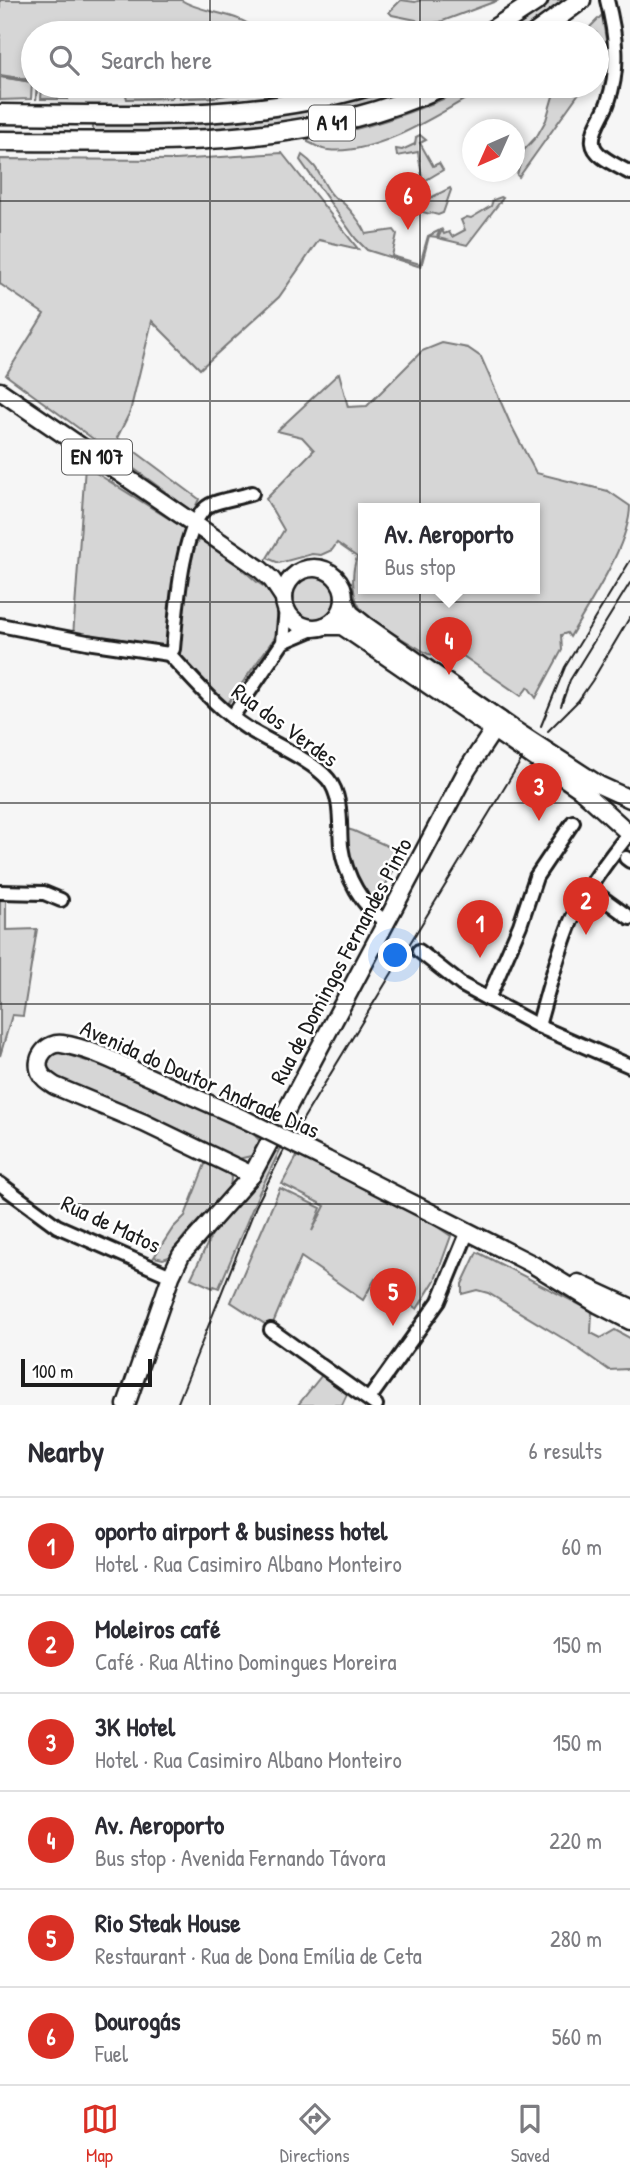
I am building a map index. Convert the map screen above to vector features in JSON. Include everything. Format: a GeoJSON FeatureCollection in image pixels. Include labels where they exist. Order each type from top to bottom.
{"type":"FeatureCollection","features":[{"type":"Feature","properties":{"kind":"highway"},"geometry":{"type":"LineString","coordinates":[[506,21],[538,0]]}},
{"type":"Feature","properties":{"kind":"highway"},"geometry":{"type":"LineString","coordinates":[[553,21],[580,0]]}},
{"type":"Feature","properties":{"kind":"highway","name":"A 41"},"geometry":{"type":"LineString","coordinates":[[0,114],[239,111],[320,98]]}},
{"type":"Feature","properties":{"kind":"highway","name":"A 41"},"geometry":{"type":"LineString","coordinates":[[0,141],[175,141],[265,135],[317,127],[362,116],[415,98]]}},
{"type":"Feature","properties":{"kind":"main road","name":"EN 107"},"geometry":{"type":"LineString","coordinates":[[0,391],[260,569],[272,580],[290,616],[297,623],[320,627],[342,626],[497,725],[591,780],[630,799]]}},
{"type":"Feature","properties":{"kind":"main road","name":"EN 107"},"geometry":{"type":"LineString","coordinates":[[260,569],[298,573],[316,569],[335,577],[341,585],[350,613],[580,789],[630,833]]}},
{"type":"Feature","properties":{"kind":"main road"},"geometry":{"type":"LineString","coordinates":[[285,603],[286,588],[298,573]]}},
{"type":"Feature","properties":{"kind":"main road"},"geometry":{"type":"LineString","coordinates":[[320,627],[340,614],[344,599]]}},
{"type":"Feature","properties":{"kind":"main road","name":"Rua de Domingos Fernandes Pinto"},"geometry":{"type":"LineString","coordinates":[[127,1405],[171,1276],[181,1255],[252,1175],[467,770],[497,725]]}},
{"type":"Feature","properties":{"kind":"main road","name":"Avenida do Doutor Andrade Dias"},"geometry":{"type":"LineString","coordinates":[[252,1175],[167,1134],[55,1086],[40,1072],[43,1051],[57,1043],[72,1045],[109,1059],[246,1120],[532,1264],[630,1307]]}},
{"type":"Feature","properties":{"kind":"main road","name":"Avenida do Doutor Andrade Dias"},"geometry":{"type":"LineString","coordinates":[[532,1264],[630,1321]]}},
{"type":"Feature","properties":{"kind":"street"},"geometry":{"type":"LineString","coordinates":[[607,0],[617,60],[614,84],[594,134],[593,144],[596,152],[630,173]]}},
{"type":"Feature","properties":{"kind":"street"},"geometry":{"type":"LineString","coordinates":[[0,625],[169,654],[173,649],[180,580],[194,524],[202,510],[210,505],[252,494]]}},
{"type":"Feature","properties":{"kind":"street"},"geometry":{"type":"LineString","coordinates":[[232,717],[283,642],[285,603]]}},
{"type":"Feature","properties":{"kind":"street"},"geometry":{"type":"LineString","coordinates":[[283,642],[320,627]]}},
{"type":"Feature","properties":{"kind":"street","name":"Rua dos Verdes"},"geometry":{"type":"LineString","coordinates":[[169,654],[232,717],[317,769],[328,779],[337,795],[341,847],[348,872],[375,915],[387,922]]}},
{"type":"Feature","properties":{"kind":"street"},"geometry":{"type":"LineString","coordinates":[[488,999],[520,925],[536,877],[573,822]]}},
{"type":"Feature","properties":{"kind":"street"},"geometry":{"type":"LineString","coordinates":[[538,1026],[572,919],[630,833]]}},
{"type":"Feature","properties":{"kind":"street"},"geometry":{"type":"LineString","coordinates":[[590,889],[630,918]]}},
{"type":"Feature","properties":{"kind":"street"},"geometry":{"type":"LineString","coordinates":[[0,892],[44,893],[61,900]]}},
{"type":"Feature","properties":{"kind":"street"},"geometry":{"type":"LineString","coordinates":[[419,951],[462,985],[538,1026],[630,1066]]}},
{"type":"Feature","properties":{"kind":"street","name":"Rua de Matos"},"geometry":{"type":"LineString","coordinates":[[0,1184],[57,1226],[171,1276]]}},
{"type":"Feature","properties":{"kind":"street"},"geometry":{"type":"LineString","coordinates":[[271,1330],[373,1402],[439,1301],[468,1231]]}},
{"type":"Feature","properties":{"kind":"shaded area"},"geometry":{"type":"Polygon","coordinates":[[[0,0],[181,0],[242,21],[21,21],[21,78],[0,75],[0,0]]]}},
{"type":"Feature","properties":{"kind":"shaded area"},"geometry":{"type":"Polygon","coordinates":[[[401,0],[499,0],[443,21],[417,21],[389,12],[401,0]]]}},
{"type":"Feature","properties":{"kind":"shaded area"},"geometry":{"type":"Polygon","coordinates":[[[551,0],[567,0],[538,21],[520,21],[551,0]]]}},
{"type":"Feature","properties":{"kind":"shaded area"},"geometry":{"type":"Polygon","coordinates":[[[0,77],[21,80],[21,98],[31,98],[31,99],[0,100],[0,77]]]}},
{"type":"Feature","properties":{"kind":"shaded area"},"geometry":{"type":"Polygon","coordinates":[[[357,98],[387,98],[306,119],[245,129],[93,133],[93,123],[253,119],[357,98]]]}},
{"type":"Feature","properties":{"kind":"shaded area"},"geometry":{"type":"Polygon","coordinates":[[[445,98],[467,98],[411,129],[369,146],[325,150],[308,142],[308,139],[391,119],[445,98]]]}},
{"type":"Feature","properties":{"kind":"shaded area"},"geometry":{"type":"Polygon","coordinates":[[[552,98],[575,98],[525,169],[525,149],[537,136],[546,120],[552,98]]]}},
{"type":"Feature","properties":{"kind":"shaded area"},"geometry":{"type":"Polygon","coordinates":[[[420,135],[426,140],[420,143],[433,166],[439,163],[443,170],[426,180],[422,177],[418,152],[397,156],[396,149],[402,150],[415,144],[416,137],[420,135]]]}},
{"type":"Feature","properties":{"kind":"shaded area"},"geometry":{"type":"Polygon","coordinates":[[[282,153],[358,249],[319,240],[279,297],[200,369],[152,321],[130,412],[117,438],[199,499],[193,512],[6,375],[44,314],[0,284],[0,159],[175,160],[282,153]]]}},
{"type":"Feature","properties":{"kind":"shaded area"},"geometry":{"type":"Polygon","coordinates":[[[302,155],[317,170],[333,196],[356,217],[366,234],[394,230],[397,234],[392,256],[420,264],[428,236],[440,230],[437,237],[429,236],[421,267],[367,250],[356,239],[300,160],[302,155]]]}},
{"type":"Feature","properties":{"kind":"shaded area"},"geometry":{"type":"Polygon","coordinates":[[[450,188],[443,213],[438,215],[415,210],[416,205],[450,188]]]}},
{"type":"Feature","properties":{"kind":"shaded area"},"geometry":{"type":"Polygon","coordinates":[[[503,198],[467,245],[438,238],[442,230],[444,234],[449,232],[452,237],[465,230],[461,220],[471,218],[491,206],[493,200],[503,198]]]}},
{"type":"Feature","properties":{"kind":"shaded area"},"geometry":{"type":"Polygon","coordinates":[[[442,343],[468,348],[481,357],[536,473],[608,491],[630,506],[628,521],[616,555],[570,637],[567,633],[561,635],[562,650],[536,698],[528,687],[521,696],[453,649],[436,655],[428,654],[369,618],[354,593],[353,578],[357,557],[337,543],[332,550],[321,555],[312,554],[279,563],[267,558],[284,530],[266,499],[314,450],[302,437],[277,431],[339,373],[348,407],[367,406],[422,351],[442,343]]]}},
{"type":"Feature","properties":{"kind":"shaded area"},"geometry":{"type":"Polygon","coordinates":[[[85,466],[184,529],[165,648],[73,637],[85,466]]]}},
{"type":"Feature","properties":{"kind":"shaded area"},"geometry":{"type":"Polygon","coordinates":[[[205,537],[257,582],[274,593],[280,630],[226,706],[173,657],[191,547],[205,537]]]}},
{"type":"Feature","properties":{"kind":"shaded area"},"geometry":{"type":"Polygon","coordinates":[[[313,575],[329,582],[336,598],[329,614],[313,621],[297,614],[290,598],[297,582],[313,575]]]}},
{"type":"Feature","properties":{"kind":"shaded area"},"geometry":{"type":"Polygon","coordinates":[[[344,828],[403,853],[373,908],[346,856],[344,828]]]}},
{"type":"Feature","properties":{"kind":"shaded area"},"geometry":{"type":"Polygon","coordinates":[[[0,896],[6,897],[6,930],[37,929],[23,1016],[12,1015],[0,1056],[0,896]]]}},
{"type":"Feature","properties":{"kind":"shaded area"},"geometry":{"type":"Polygon","coordinates":[[[56,1051],[108,1068],[250,1130],[260,1141],[251,1156],[238,1159],[145,1115],[60,1080],[46,1068],[50,1056],[56,1051]]]}},
{"type":"Feature","properties":{"kind":"shaded area"},"geometry":{"type":"Polygon","coordinates":[[[282,1141],[284,1142],[219,1288],[191,1278],[213,1232],[256,1184],[282,1141]]]}},
{"type":"Feature","properties":{"kind":"shaded area"},"geometry":{"type":"Polygon","coordinates":[[[300,1151],[397,1200],[451,1236],[435,1280],[417,1309],[375,1279],[363,1300],[301,1257],[271,1328],[231,1302],[280,1188],[321,1208],[312,1231],[325,1206],[282,1184],[300,1151]]]}},
{"type":"Feature","properties":{"kind":"shaded area"},"geometry":{"type":"Polygon","coordinates":[[[207,1159],[228,1170],[230,1187],[185,1235],[169,1257],[154,1257],[173,1228],[185,1216],[207,1159]]]}},
{"type":"Feature","properties":{"kind":"shaded area"},"geometry":{"type":"Polygon","coordinates":[[[477,1252],[592,1311],[591,1333],[601,1338],[615,1330],[630,1338],[630,1373],[627,1369],[609,1370],[569,1342],[488,1293],[477,1290],[462,1294],[462,1284],[477,1252]]]}},
{"type":"Feature","properties":{"kind":"shaded area"},"geometry":{"type":"Polygon","coordinates":[[[322,1375],[349,1390],[342,1405],[298,1405],[322,1375]]]}},
{"type":"Feature","properties":{"kind":"waterway"},"geometry":{"type":"LineString","coordinates":[[3,77],[21,80]]}},
{"type":"Feature","properties":{"kind":"tram line"},"geometry":{"type":"LineString","coordinates":[[541,726],[565,667],[630,561]]}},
{"type":"Feature","properties":{"kind":"tram line"},"geometry":{"type":"LineString","coordinates":[[561,706],[570,680],[630,583]]}},
{"type":"Feature","properties":{"kind":"tram line"},"geometry":{"type":"LineString","coordinates":[[548,731],[578,701],[630,617]]}},
{"type":"Feature","properties":{"kind":"tram line"},"geometry":{"type":"LineString","coordinates":[[177,1405],[256,1206],[283,1152],[522,759]]}},
{"type":"Feature","properties":{"kind":"place","name":"Dourogás"},"geometry":{"type":"Point","coordinates":[408,230]}},
{"type":"Feature","properties":{"kind":"place","name":"Av. Aeroporto"},"geometry":{"type":"Point","coordinates":[449,675]}},
{"type":"Feature","properties":{"kind":"place","name":"3K Hotel"},"geometry":{"type":"Point","coordinates":[539,821]}},
{"type":"Feature","properties":{"kind":"place","name":"Moleiros café"},"geometry":{"type":"Point","coordinates":[586,935]}},
{"type":"Feature","properties":{"kind":"place","name":"oporto airport & business hotel"},"geometry":{"type":"Point","coordinates":[480,958]}},
{"type":"Feature","properties":{"kind":"place","name":"Rio Steak House"},"geometry":{"type":"Point","coordinates":[393,1326]}}]}
